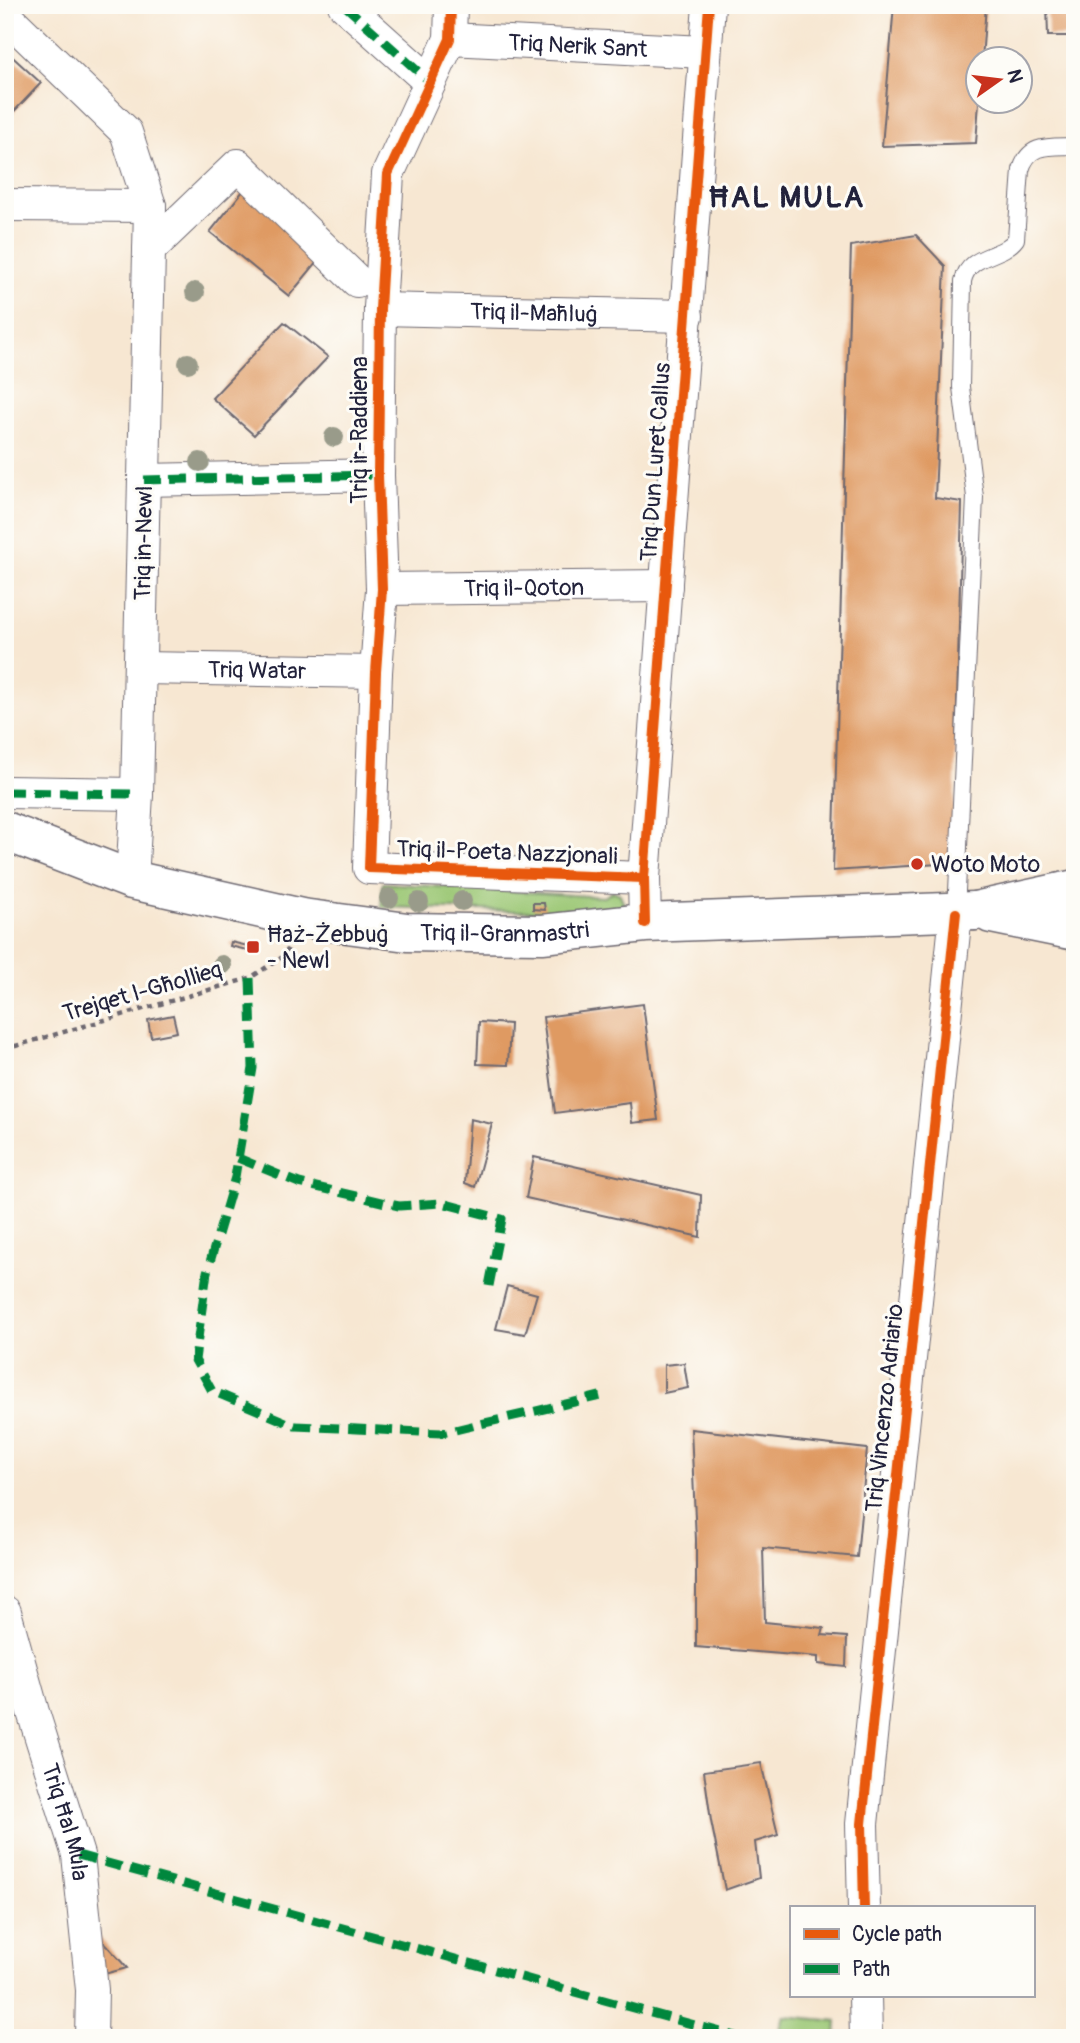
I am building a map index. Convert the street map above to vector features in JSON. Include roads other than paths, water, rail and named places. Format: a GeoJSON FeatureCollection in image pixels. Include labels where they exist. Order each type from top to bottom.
{"type":"FeatureCollection","features":[{"type":"Feature","properties":{"kind":"main road","name":"Triq il-Granmastri"},"geometry":{"type":"LineString","coordinates":[[5,831],[132,880],[302,918],[407,932],[542,934],[645,923],[965,912]]}},
{"type":"Feature","properties":{"kind":"main road"},"geometry":{"type":"LineString","coordinates":[[965,912],[1075,889]]}},
{"type":"Feature","properties":{"kind":"main road"},"geometry":{"type":"LineString","coordinates":[[965,912],[1075,898]]}},
{"type":"Feature","properties":{"kind":"main road"},"geometry":{"type":"LineString","coordinates":[[965,912],[1075,915]]}},
{"type":"Feature","properties":{"kind":"main road"},"geometry":{"type":"LineString","coordinates":[[965,912],[1075,931]]}},
{"type":"Feature","properties":{"kind":"street"},"geometry":{"type":"LineString","coordinates":[[344,5],[430,82]]}},
{"type":"Feature","properties":{"kind":"street","name":"Triq ir-Raddiena"},"geometry":{"type":"LineString","coordinates":[[369,868],[376,672],[382,589],[379,475],[380,309],[388,174],[450,39],[451,5]]}},
{"type":"Feature","properties":{"kind":"street","name":"Triq Dun Luret Callus"},"geometry":{"type":"LineString","coordinates":[[645,923],[644,878],[709,5]]}},
{"type":"Feature","properties":{"kind":"street","name":"Triq in-Newl"},"geometry":{"type":"LineString","coordinates":[[5,15],[126,132],[150,206],[138,794],[132,880]]}},
{"type":"Feature","properties":{"kind":"street","name":"Triq Nerik Sant"},"geometry":{"type":"LineString","coordinates":[[450,39],[704,52]]}},
{"type":"Feature","properties":{"kind":"street"},"geometry":{"type":"LineString","coordinates":[[149,250],[238,165],[357,281]]}},
{"type":"Feature","properties":{"kind":"street"},"geometry":{"type":"LineString","coordinates":[[5,205],[150,206]]}},
{"type":"Feature","properties":{"kind":"street","name":"Triq il-Maħluġ"},"geometry":{"type":"LineString","coordinates":[[380,309],[687,316]]}},
{"type":"Feature","properties":{"kind":"street"},"geometry":{"type":"LineString","coordinates":[[144,480],[180,477],[379,475]]}},
{"type":"Feature","properties":{"kind":"street","name":"Triq il-Qoton"},"geometry":{"type":"LineString","coordinates":[[382,589],[666,586]]}},
{"type":"Feature","properties":{"kind":"street","name":"Triq Watar"},"geometry":{"type":"LineString","coordinates":[[140,668],[376,672]]}},
{"type":"Feature","properties":{"kind":"street"},"geometry":{"type":"LineString","coordinates":[[5,792],[138,794]]}},
{"type":"Feature","properties":{"kind":"street","name":"Triq il-Poeta Nazzjonali"},"geometry":{"type":"LineString","coordinates":[[369,868],[644,878]]}},
{"type":"Feature","properties":{"kind":"street","name":"Triq Vincenzo Adriario"},"geometry":{"type":"LineString","coordinates":[[864,1906],[862,1824],[965,912]]}},
{"type":"Feature","properties":{"kind":"street","name":"Triq Ħal Mula"},"geometry":{"type":"LineString","coordinates":[[5,1612],[78,1855],[92,1990],[91,2038]]}},
{"type":"Feature","properties":{"kind":"street"},"geometry":{"type":"LineString","coordinates":[[865,1997],[866,2038]]}},
{"type":"Feature","properties":{"kind":"lane"},"geometry":{"type":"LineString","coordinates":[[965,912],[975,497],[961,387],[963,281],[970,265],[1003,251],[1016,239],[1024,159],[1032,150],[1043,147],[1075,146]]}},
{"type":"Feature","properties":{"kind":"place","name":"Woto Moto"},"geometry":{"type":"Point","coordinates":[917,864]}},
{"type":"Feature","properties":{"kind":"place","name":"Ħaż-Żebbuġ - Newl"},"geometry":{"type":"Point","coordinates":[253,947]}},
{"type":"Feature","properties":{"kind":"district","name":"ĦAL MULA"},"geometry":{"type":"Point","coordinates":[787,197]}}]}
